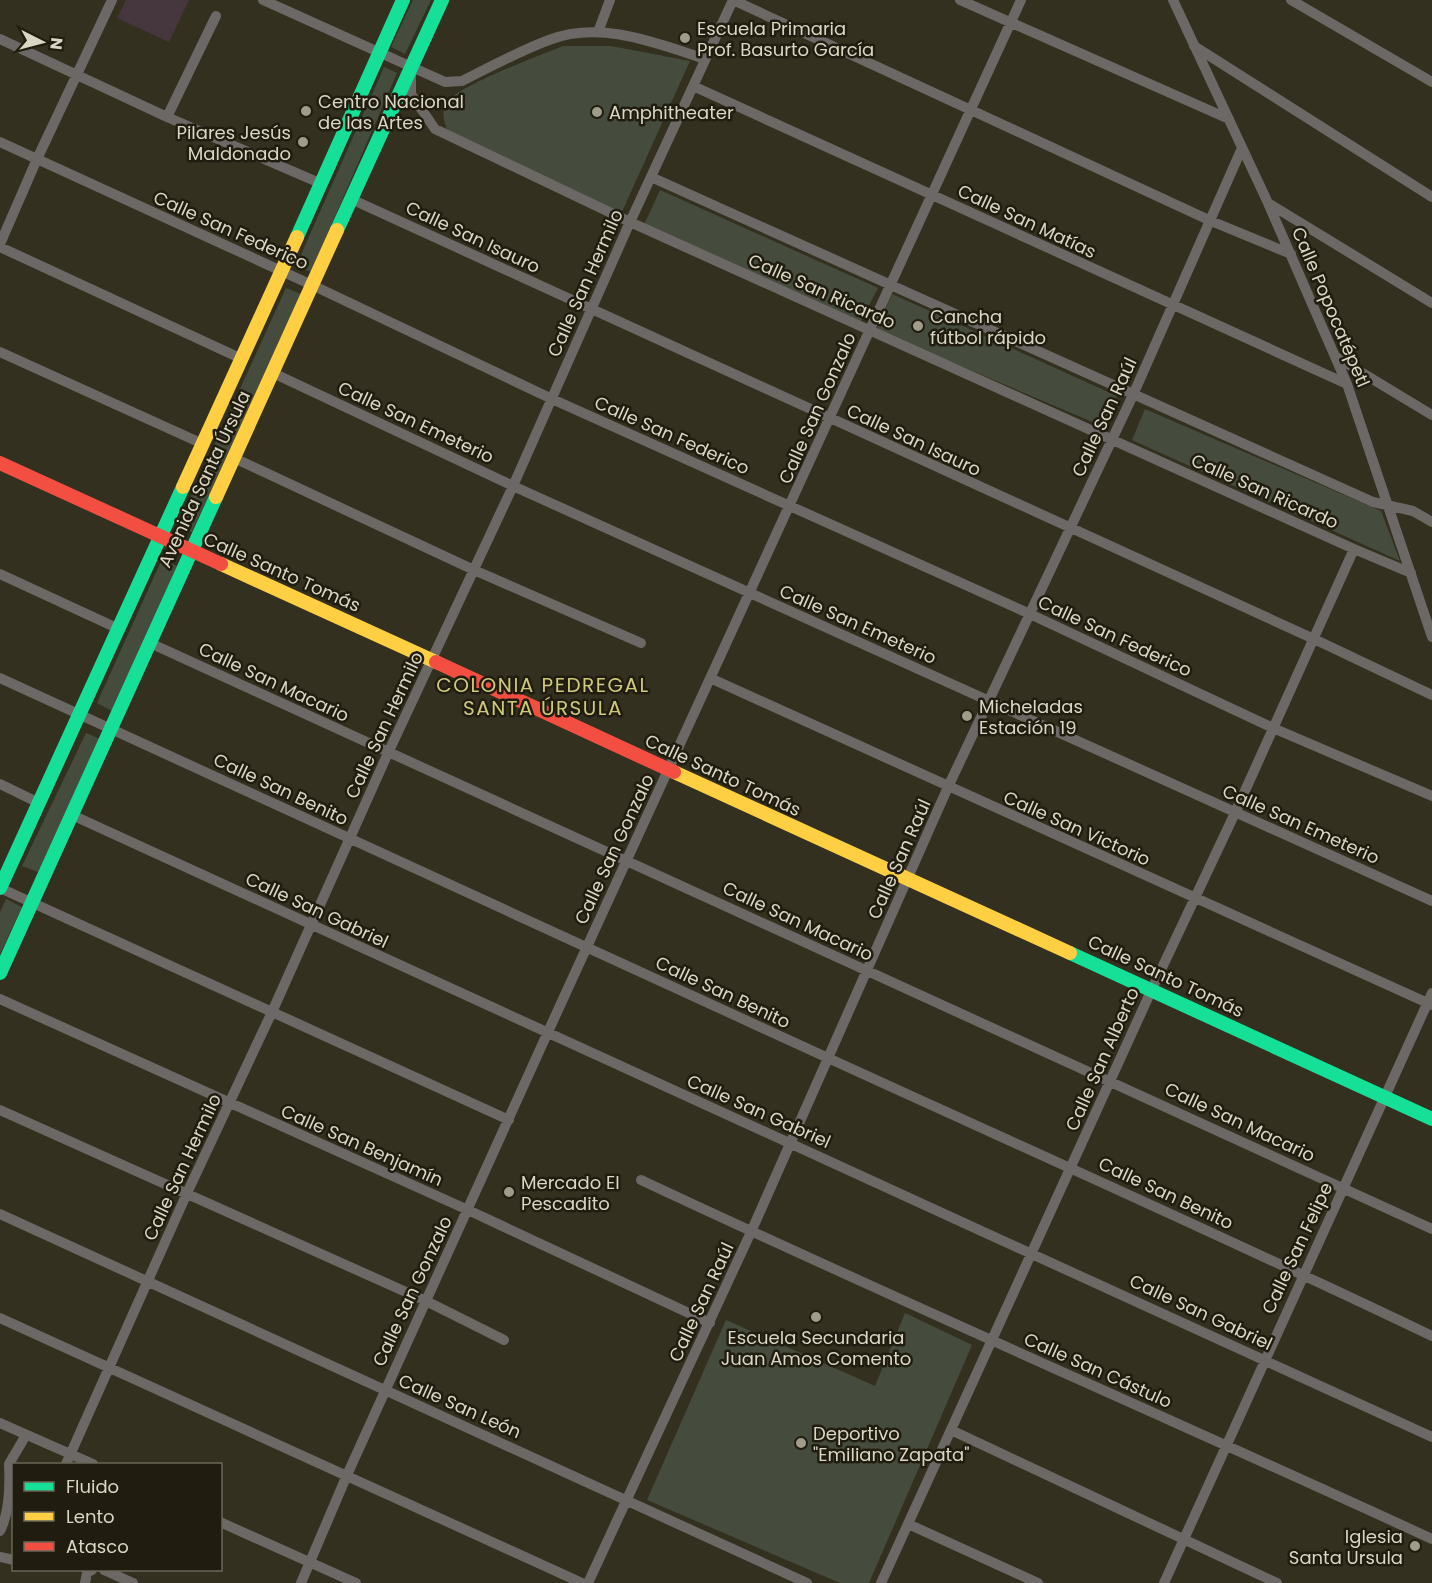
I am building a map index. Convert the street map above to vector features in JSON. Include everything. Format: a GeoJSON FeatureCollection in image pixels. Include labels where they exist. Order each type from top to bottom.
{"type":"FeatureCollection","features":[{"type":"Feature","properties":{"kind":"street"},"geometry":{"type":"LineString","coordinates":[[112,0],[37,159],[0,246],[242,359]]}},
{"type":"Feature","properties":{"kind":"street"},"geometry":{"type":"LineString","coordinates":[[263,0],[445,82],[462,81],[550,39],[574,33],[598,32],[661,44],[705,59]]}},
{"type":"Feature","properties":{"kind":"street","name":"Avenida Santa Úrsula"},"geometry":{"type":"LineString","coordinates":[[0,888],[322,184],[403,0]]}},
{"type":"Feature","properties":{"kind":"street","name":"Avenida Santa Úrsula"},"geometry":{"type":"LineString","coordinates":[[0,973],[442,0]]}},
{"type":"Feature","properties":{"kind":"street"},"geometry":{"type":"LineString","coordinates":[[598,32],[610,0]]}},
{"type":"Feature","properties":{"kind":"street"},"geometry":{"type":"LineString","coordinates":[[733,0],[1210,220],[1291,254]]}},
{"type":"Feature","properties":{"kind":"street","name":"Calle San Hermilo"},"geometry":{"type":"LineString","coordinates":[[68,1459],[187,1193],[312,926],[388,753],[513,486],[630,222],[733,0]]}},
{"type":"Feature","properties":{"kind":"street"},"geometry":{"type":"LineString","coordinates":[[960,0],[1229,119]]}},
{"type":"Feature","properties":{"kind":"street","name":"Calle San Gonzalo"},"geometry":{"type":"LineString","coordinates":[[301,1583],[385,1390],[1021,0]]}},
{"type":"Feature","properties":{"kind":"street","name":"Calle Popocatépetl"},"geometry":{"type":"LineString","coordinates":[[1173,0],[1268,203],[1336,357],[1431,632]]}},
{"type":"Feature","properties":{"kind":"street"},"geometry":{"type":"LineString","coordinates":[[1291,0],[1432,82]]}},
{"type":"Feature","properties":{"kind":"street"},"geometry":{"type":"LineString","coordinates":[[167,117],[216,16]]}},
{"type":"Feature","properties":{"kind":"street"},"geometry":{"type":"LineString","coordinates":[[0,39],[167,117],[322,184]]}},
{"type":"Feature","properties":{"kind":"street"},"geometry":{"type":"LineString","coordinates":[[1193,45],[1432,197]]}},
{"type":"Feature","properties":{"kind":"street","name":"Calle San Ricardo"},"geometry":{"type":"LineString","coordinates":[[411,67],[411,94],[435,129],[630,222],[1411,573]]}},
{"type":"Feature","properties":{"kind":"street","name":"Calle San Matías"},"geometry":{"type":"LineString","coordinates":[[693,86],[1347,384]]}},
{"type":"Feature","properties":{"kind":"street","name":"Calle San Federico"},"geometry":{"type":"LineString","coordinates":[[0,142],[312,285],[552,399],[1030,614],[1274,728],[1432,796]]}},
{"type":"Feature","properties":{"kind":"street","name":"Calle San Raúl"},"geometry":{"type":"LineString","coordinates":[[588,1583],[710,1323],[948,787],[1133,395],[1242,148]]}},
{"type":"Feature","properties":{"kind":"street","name":"Calle San Ricardo"},"geometry":{"type":"LineString","coordinates":[[651,177],[1373,502],[1413,511],[1432,522]]}},
{"type":"Feature","properties":{"kind":"street","name":"Calle San Isauro"},"geometry":{"type":"LineString","coordinates":[[351,199],[1432,695]]}},
{"type":"Feature","properties":{"kind":"street"},"geometry":{"type":"LineString","coordinates":[[1268,203],[1432,303]]}},
{"type":"Feature","properties":{"kind":"street"},"geometry":{"type":"LineString","coordinates":[[0,352],[202,444]]}},
{"type":"Feature","properties":{"kind":"street"},"geometry":{"type":"LineString","coordinates":[[1336,357],[1432,415]]}},
{"type":"Feature","properties":{"kind":"street","name":"Calle San Emeterio"},"geometry":{"type":"LineString","coordinates":[[273,373],[513,486],[1432,901]]}},
{"type":"Feature","properties":{"kind":"street"},"geometry":{"type":"LineString","coordinates":[[234,459],[474,570],[641,643]]}},
{"type":"Feature","properties":{"kind":"street","name":"Calle Santo Tomás"},"geometry":{"type":"LineString","coordinates":[[0,463],[1432,1119]]}},
{"type":"Feature","properties":{"kind":"street","name":"Calle San Alberto"},"geometry":{"type":"LineString","coordinates":[[881,1583],[1354,549]]}},
{"type":"Feature","properties":{"kind":"street"},"geometry":{"type":"LineString","coordinates":[[0,574],[119,629]]}},
{"type":"Feature","properties":{"kind":"street","name":"Calle San Macario"},"geometry":{"type":"LineString","coordinates":[[150,643],[1432,1229]]}},
{"type":"Feature","properties":{"kind":"street","name":"Calle San Benito"},"geometry":{"type":"LineString","coordinates":[[0,678],[828,1059],[1071,1167],[1432,1336]]}},
{"type":"Feature","properties":{"kind":"street","name":"Calle San Victorio"},"geometry":{"type":"LineString","coordinates":[[710,678],[1194,899],[1431,1001]]}},
{"type":"Feature","properties":{"kind":"street"},"geometry":{"type":"LineString","coordinates":[[0,784],[39,802]]}},
{"type":"Feature","properties":{"kind":"street","name":"Calle San Gabriel"},"geometry":{"type":"LineString","coordinates":[[72,815],[1432,1437]]}},
{"type":"Feature","properties":{"kind":"street"},"geometry":{"type":"LineString","coordinates":[[0,888],[509,1120]]}},
{"type":"Feature","properties":{"kind":"street","name":"Calle San Benjamín"},"geometry":{"type":"LineString","coordinates":[[0,999],[468,1210],[710,1323]]}},
{"type":"Feature","properties":{"kind":"street","name":"Calle San Felipe"},"geometry":{"type":"LineString","coordinates":[[1164,1583],[1303,1274],[1431,1001]]}},
{"type":"Feature","properties":{"kind":"street"},"geometry":{"type":"LineString","coordinates":[[0,1110],[426,1301],[504,1340]]}},
{"type":"Feature","properties":{"kind":"street","name":"Calle San Cástulo"},"geometry":{"type":"LineString","coordinates":[[641,1180],[751,1232],[1432,1539]]}},
{"type":"Feature","properties":{"kind":"street","name":"Calle San León"},"geometry":{"type":"LineString","coordinates":[[0,1214],[807,1583]]}},
{"type":"Feature","properties":{"kind":"street"},"geometry":{"type":"LineString","coordinates":[[0,1318],[582,1583]]}},
{"type":"Feature","properties":{"kind":"street"},"geometry":{"type":"LineString","coordinates":[[0,1423],[68,1459],[88,1463]]}},
{"type":"Feature","properties":{"kind":"street"},"geometry":{"type":"LineString","coordinates":[[951,1430],[1277,1583]]}},
{"type":"Feature","properties":{"kind":"street"},"geometry":{"type":"LineString","coordinates":[[0,1531],[7,1510],[9,1464],[26,1435]]}},
{"type":"Feature","properties":{"kind":"street"},"geometry":{"type":"LineString","coordinates":[[0,1456],[9,1464]]}},
{"type":"Feature","properties":{"kind":"street"},"geometry":{"type":"LineString","coordinates":[[222,1523],[356,1583]]}},
{"type":"Feature","properties":{"kind":"street"},"geometry":{"type":"LineString","coordinates":[[908,1524],[1038,1583]]}},
{"type":"Feature","properties":{"kind":"street"},"geometry":{"type":"LineString","coordinates":[[108,1571],[133,1583]]}},
{"type":"Feature","properties":{"kind":"shaded area"},"geometry":{"type":"Polygon","coordinates":[[[126,0],[189,0],[169,42],[117,18],[126,0]]]}},
{"type":"Feature","properties":{"kind":"green space"},"geometry":{"type":"Polygon","coordinates":[[[413,0],[431,0],[405,54],[391,47],[413,0]]]}},
{"type":"Feature","properties":{"kind":"green space"},"geometry":{"type":"Polygon","coordinates":[[[563,46],[611,46],[690,61],[621,214],[447,130],[444,109],[453,96],[500,72],[563,46]]]}},
{"type":"Feature","properties":{"kind":"green space"},"geometry":{"type":"Polygon","coordinates":[[[384,67],[397,73],[311,272],[296,266],[384,67]]]}},
{"type":"Feature","properties":{"kind":"green space"},"geometry":{"type":"Polygon","coordinates":[[[660,190],[878,288],[861,321],[644,225],[660,190]]]}},
{"type":"Feature","properties":{"kind":"green space"},"geometry":{"type":"Polygon","coordinates":[[[286,288],[301,294],[192,532],[177,527],[286,288]]]}},
{"type":"Feature","properties":{"kind":"green space"},"geometry":{"type":"Polygon","coordinates":[[[892,294],[1117,396],[1102,426],[876,330],[892,294]]]}},
{"type":"Feature","properties":{"kind":"green space"},"geometry":{"type":"Polygon","coordinates":[[[1145,409],[1381,511],[1400,561],[1132,440],[1145,409]]]}},
{"type":"Feature","properties":{"kind":"green space"},"geometry":{"type":"Polygon","coordinates":[[[162,559],[177,566],[112,711],[97,703],[162,559]]]}},
{"type":"Feature","properties":{"kind":"green space"},"geometry":{"type":"Polygon","coordinates":[[[86,733],[100,739],[38,872],[22,866],[86,733]]]}},
{"type":"Feature","properties":{"kind":"green space"},"geometry":{"type":"Polygon","coordinates":[[[6,899],[22,907],[0,954],[0,912],[6,899]]]}},
{"type":"Feature","properties":{"kind":"green space","name":"Deportivo \"Emiliano Zapata\""},"geometry":{"type":"Polygon","coordinates":[[[905,1313],[972,1345],[869,1583],[840,1583],[647,1500],[726,1320],[875,1386],[905,1313]]]}},
{"type":"Feature","properties":{"kind":"traffic: fast"},"geometry":{"type":"LineString","coordinates":[[297,237],[403,0]]}},
{"type":"Feature","properties":{"kind":"traffic: fast"},"geometry":{"type":"LineString","coordinates":[[337,230],[442,0]]}},
{"type":"Feature","properties":{"kind":"traffic: fast"},"geometry":{"type":"LineString","coordinates":[[0,888],[183,487]]}},
{"type":"Feature","properties":{"kind":"traffic: fast"},"geometry":{"type":"LineString","coordinates":[[0,973],[216,497]]}},
{"type":"Feature","properties":{"kind":"traffic: fast"},"geometry":{"type":"LineString","coordinates":[[1070,953],[1432,1119]]}},
{"type":"Feature","properties":{"kind":"traffic: slow"},"geometry":{"type":"LineString","coordinates":[[216,497],[337,230]]}},
{"type":"Feature","properties":{"kind":"traffic: slow"},"geometry":{"type":"LineString","coordinates":[[183,487],[297,237]]}},
{"type":"Feature","properties":{"kind":"traffic: slow"},"geometry":{"type":"LineString","coordinates":[[221,564],[436,662]]}},
{"type":"Feature","properties":{"kind":"traffic: slow"},"geometry":{"type":"LineString","coordinates":[[674,772],[1070,953]]}},
{"type":"Feature","properties":{"kind":"traffic: jam"},"geometry":{"type":"LineString","coordinates":[[0,463],[221,564]]}},
{"type":"Feature","properties":{"kind":"traffic: jam"},"geometry":{"type":"LineString","coordinates":[[436,662],[674,772]]}},
{"type":"Feature","properties":{"kind":"place","name":"Escuela Primaria Prof. Basurto García"},"geometry":{"type":"Point","coordinates":[685,38]}},
{"type":"Feature","properties":{"kind":"place","name":"Centro Nacional de las Artes"},"geometry":{"type":"Point","coordinates":[306,111]}},
{"type":"Feature","properties":{"kind":"place","name":"Amphitheater"},"geometry":{"type":"Point","coordinates":[597,112]}},
{"type":"Feature","properties":{"kind":"place","name":"Pilares Jesús Maldonado"},"geometry":{"type":"Point","coordinates":[303,142]}},
{"type":"Feature","properties":{"kind":"place","name":"Cancha fútbol rápido"},"geometry":{"type":"Point","coordinates":[918,326]}},
{"type":"Feature","properties":{"kind":"place","name":"Micheladas Estación 19"},"geometry":{"type":"Point","coordinates":[967,716]}},
{"type":"Feature","properties":{"kind":"place","name":"Mercado El Pescadito"},"geometry":{"type":"Point","coordinates":[509,1192]}},
{"type":"Feature","properties":{"kind":"place","name":"Escuela Secundaria Juan Amos Comento"},"geometry":{"type":"Point","coordinates":[816,1317]}},
{"type":"Feature","properties":{"kind":"place","name":"Deportivo \"Emiliano Zapata\""},"geometry":{"type":"Point","coordinates":[801,1443]}},
{"type":"Feature","properties":{"kind":"place","name":"Iglesia Santa Ursula"},"geometry":{"type":"Point","coordinates":[1415,1546]}},
{"type":"Feature","properties":{"kind":"district","name":"COLONIA PEDREGAL SANTA ÚRSULA"},"geometry":{"type":"Point","coordinates":[543,696]}}]}
